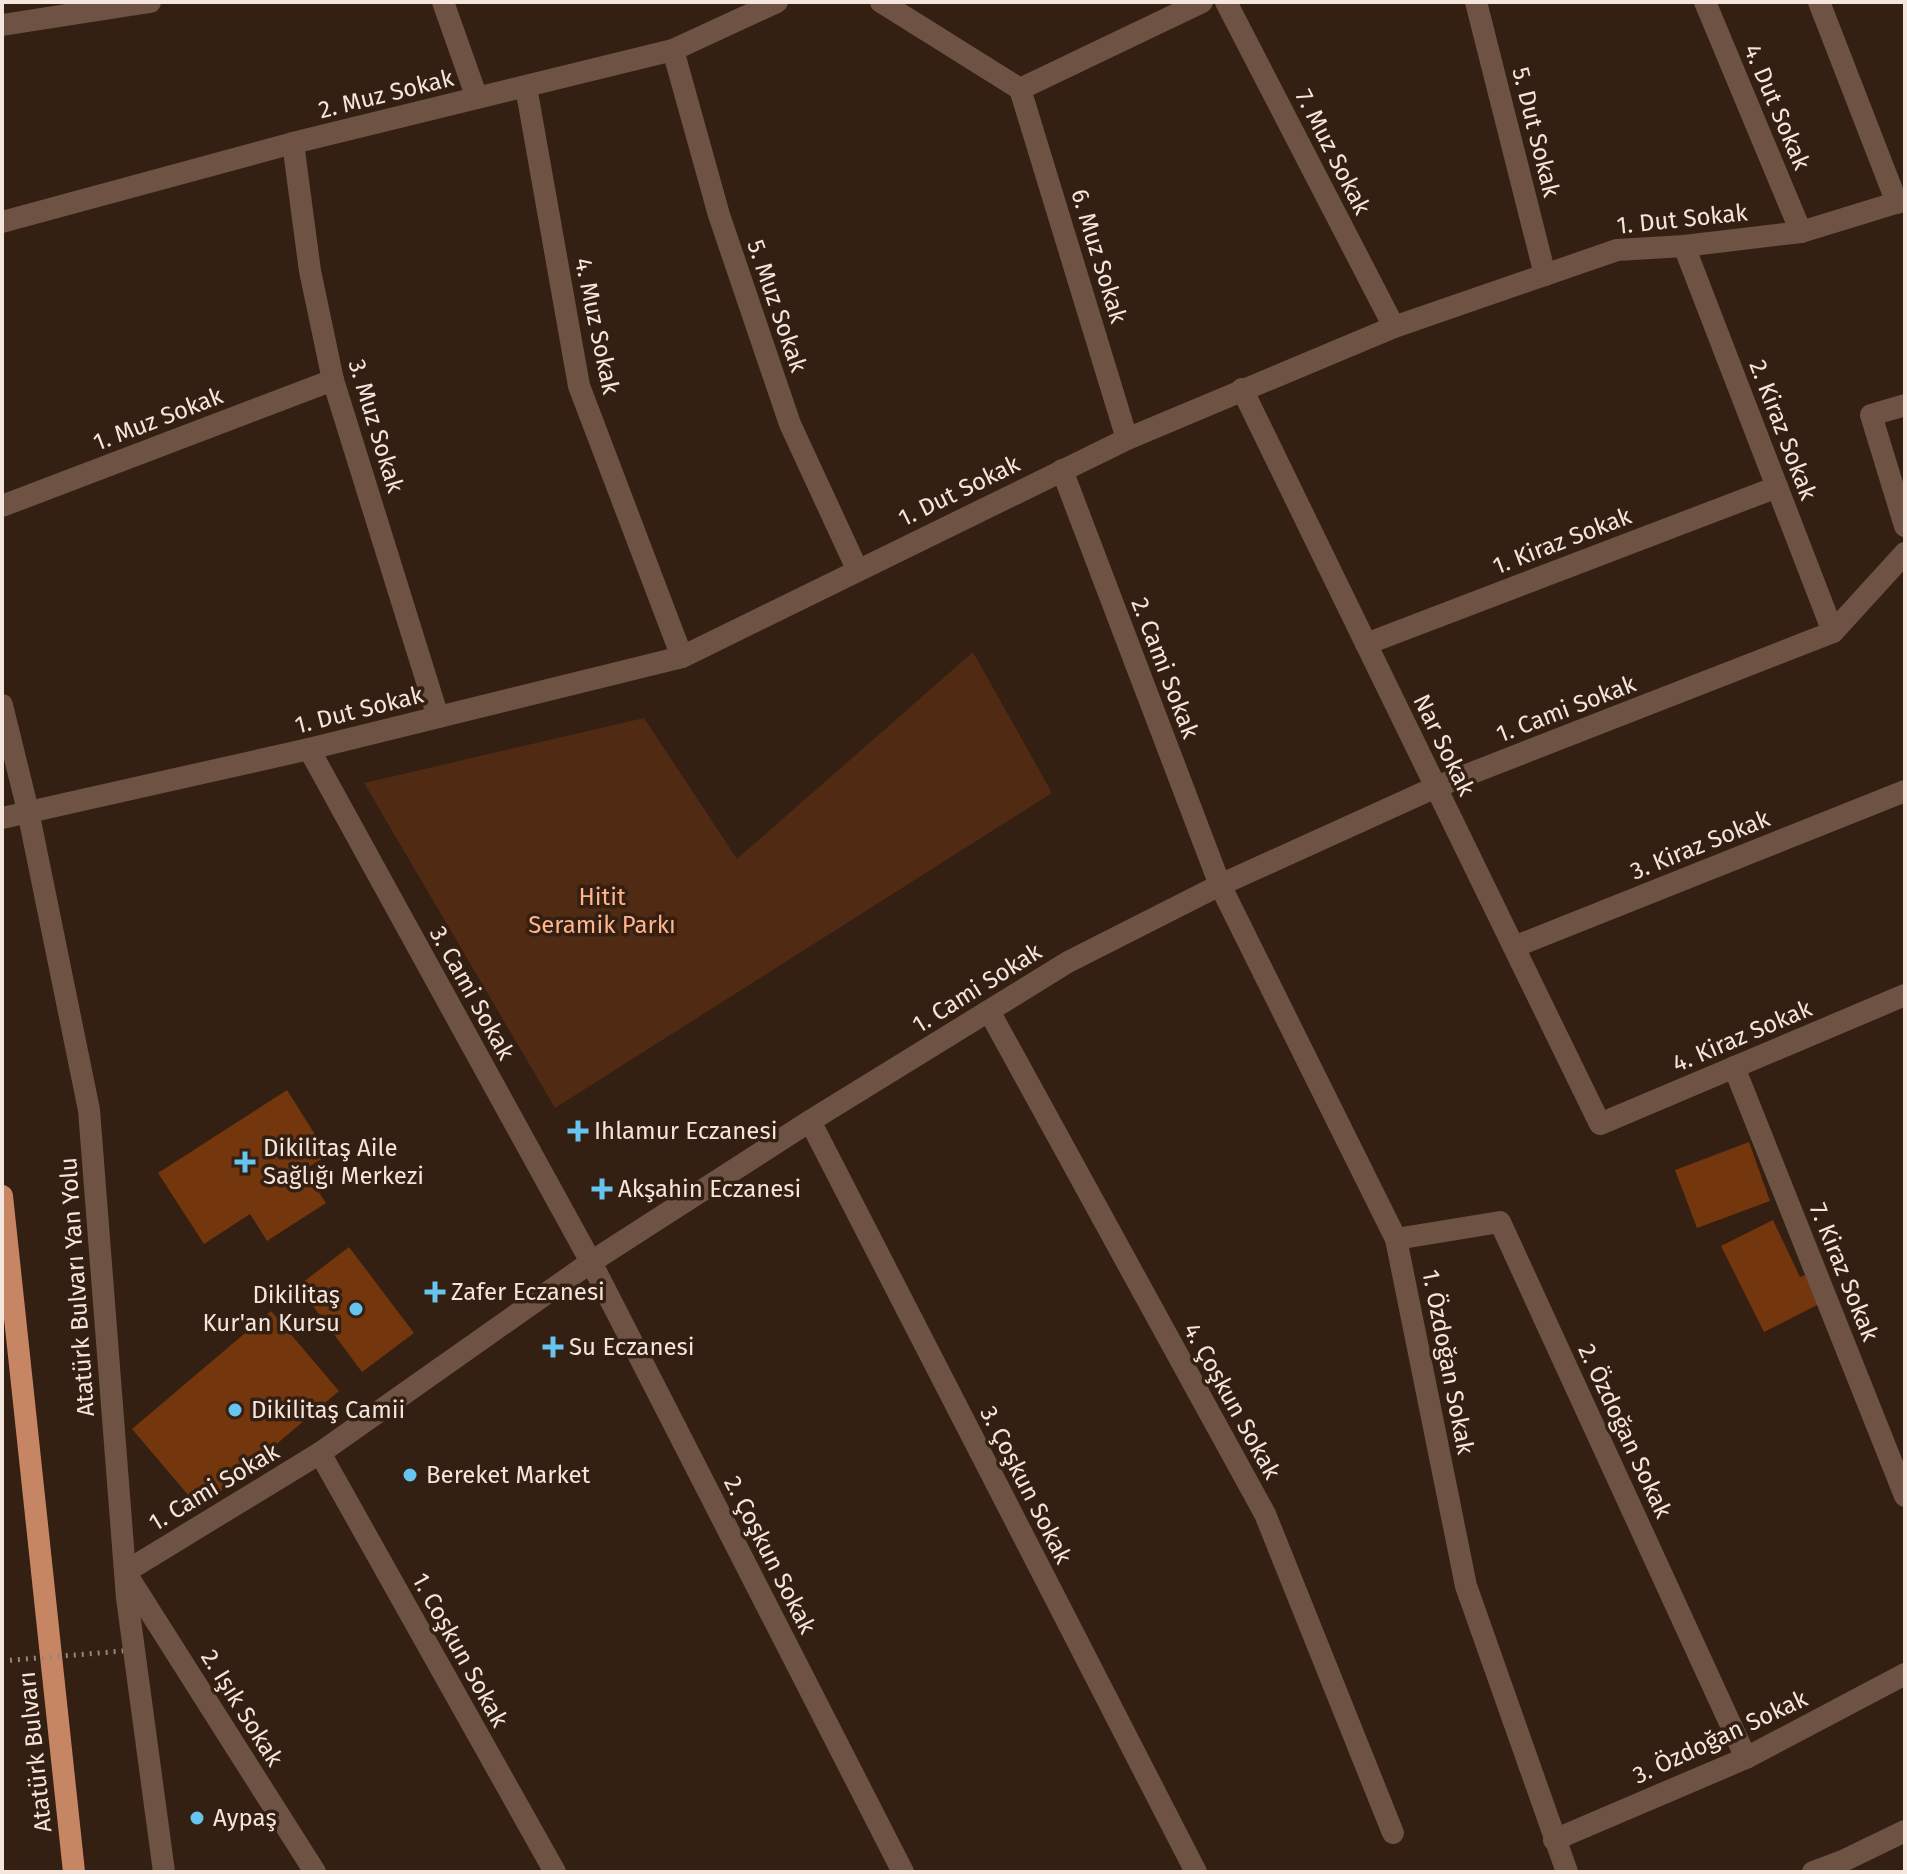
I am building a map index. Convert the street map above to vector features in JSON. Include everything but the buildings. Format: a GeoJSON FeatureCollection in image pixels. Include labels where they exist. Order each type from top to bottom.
{"type":"FeatureCollection","features":[{"type":"Feature","properties":{"kind":"highway","name":"Atatürk Bulvarı"},"geometry":{"type":"LineString","coordinates":[[2,1196],[74,1872]]}},
{"type":"Feature","properties":{"kind":"street"},"geometry":{"type":"LineString","coordinates":[[2,25],[150,2]]}},
{"type":"Feature","properties":{"kind":"street"},"geometry":{"type":"LineString","coordinates":[[443,2],[477,98]]}},
{"type":"Feature","properties":{"kind":"street","name":"2. Muz Sokak"},"geometry":{"type":"LineString","coordinates":[[2,222],[293,143],[673,50],[777,2]]}},
{"type":"Feature","properties":{"kind":"street"},"geometry":{"type":"LineString","coordinates":[[881,2],[1020,89],[1202,2]]}},
{"type":"Feature","properties":{"kind":"street","name":"7. Muz Sokak"},"geometry":{"type":"LineString","coordinates":[[1226,2],[1394,327]]}},
{"type":"Feature","properties":{"kind":"street","name":"5. Dut Sokak"},"geometry":{"type":"LineString","coordinates":[[1476,2],[1545,275]]}},
{"type":"Feature","properties":{"kind":"street","name":"4. Dut Sokak"},"geometry":{"type":"LineString","coordinates":[[1705,2],[1801,232]]}},
{"type":"Feature","properties":{"kind":"street"},"geometry":{"type":"LineString","coordinates":[[1819,2],[1901,202]]}},
{"type":"Feature","properties":{"kind":"street","name":"5. Muz Sokak"},"geometry":{"type":"LineString","coordinates":[[673,50],[719,215],[790,424],[857,569]]}},
{"type":"Feature","properties":{"kind":"street","name":"4. Muz Sokak"},"geometry":{"type":"LineString","coordinates":[[526,87],[579,386],[682,657]]}},
{"type":"Feature","properties":{"kind":"street","name":"6. Muz Sokak"},"geometry":{"type":"LineString","coordinates":[[1020,89],[1127,439]]}},
{"type":"Feature","properties":{"kind":"street","name":"3. Muz Sokak"},"geometry":{"type":"LineString","coordinates":[[293,143],[310,271],[333,380],[438,717]]}},
{"type":"Feature","properties":{"kind":"street","name":"1. Dut Sokak"},"geometry":{"type":"LineString","coordinates":[[2,818],[309,749],[682,657],[1127,439],[1394,327],[1617,250],[1684,246],[1801,232],[1901,202]]}},
{"type":"Feature","properties":{"kind":"street","name":"2. Kiraz Sokak"},"geometry":{"type":"LineString","coordinates":[[1684,246],[1833,632]]}},
{"type":"Feature","properties":{"kind":"street","name":"1. Muz Sokak"},"geometry":{"type":"LineString","coordinates":[[2,506],[333,380]]}},
{"type":"Feature","properties":{"kind":"street","name":"Nar Sokak"},"geometry":{"type":"LineString","coordinates":[[1242,389],[1600,1124]]}},
{"type":"Feature","properties":{"kind":"street"},"geometry":{"type":"LineString","coordinates":[[1905,405],[1871,415],[1905,526]]}},
{"type":"Feature","properties":{"kind":"street","name":"2. Cami Sokak"},"geometry":{"type":"LineString","coordinates":[[1062,470],[1220,885]]}},
{"type":"Feature","properties":{"kind":"street","name":"1. Kiraz Sokak"},"geometry":{"type":"LineString","coordinates":[[1366,644],[1777,487]]}},
{"type":"Feature","properties":{"kind":"street","name":"1. Cami Sokak"},"geometry":{"type":"LineString","coordinates":[[125,1572],[320,1453],[591,1262],[810,1121],[1068,962],[1220,885],[1436,787],[1833,632],[1905,553]]}},
{"type":"Feature","properties":{"kind":"street","name":"Atatürk Bulvarı Yan Yolu"},"geometry":{"type":"LineString","coordinates":[[2,705],[28,811],[89,1110],[125,1572],[164,1872]]}},
{"type":"Feature","properties":{"kind":"street","name":"3. Cami Sokak"},"geometry":{"type":"LineString","coordinates":[[309,749],[591,1262]]}},
{"type":"Feature","properties":{"kind":"street","name":"3. Kiraz Sokak"},"geometry":{"type":"LineString","coordinates":[[1514,947],[1905,791]]}},
{"type":"Feature","properties":{"kind":"street","name":"1. Özdoğan Sokak"},"geometry":{"type":"LineString","coordinates":[[1220,885],[1396,1239],[1466,1586],[1567,1872]]}},
{"type":"Feature","properties":{"kind":"street","name":"4. Kiraz Sokak"},"geometry":{"type":"LineString","coordinates":[[1600,1124],[1905,995]]}},
{"type":"Feature","properties":{"kind":"street","name":"4. Çoşkun Sokak"},"geometry":{"type":"LineString","coordinates":[[989,1011],[1265,1514],[1393,1833]]}},
{"type":"Feature","properties":{"kind":"street","name":"7. Kiraz Sokak"},"geometry":{"type":"LineString","coordinates":[[1734,1067],[1905,1496]]}},
{"type":"Feature","properties":{"kind":"street","name":"3. Çoşkun Sokak"},"geometry":{"type":"LineString","coordinates":[[810,1121],[1196,1872]]}},
{"type":"Feature","properties":{"kind":"street","name":"2. Özdoğan Sokak"},"geometry":{"type":"LineString","coordinates":[[1396,1239],[1500,1222],[1746,1758]]}},
{"type":"Feature","properties":{"kind":"street","name":"2. Çoşkun Sokak"},"geometry":{"type":"LineString","coordinates":[[591,1262],[903,1872]]}},
{"type":"Feature","properties":{"kind":"street","name":"1. Coşkun Sokak"},"geometry":{"type":"LineString","coordinates":[[320,1453],[555,1872]]}},
{"type":"Feature","properties":{"kind":"street","name":"2. Işık Sokak"},"geometry":{"type":"LineString","coordinates":[[125,1572],[315,1872]]}},
{"type":"Feature","properties":{"kind":"street","name":"3. Özdoğan Sokak"},"geometry":{"type":"LineString","coordinates":[[1554,1840],[1746,1758],[1905,1674]]}},
{"type":"Feature","properties":{"kind":"street"},"geometry":{"type":"LineString","coordinates":[[1813,1872],[1905,1831]]}},
{"type":"Feature","properties":{"kind":"path"},"geometry":{"type":"LineString","coordinates":[[2,1661],[123,1651]]}},
{"type":"Feature","properties":{"kind":"green space","name":"Hitit Seramik Parkı"},"geometry":{"type":"Polygon","coordinates":[[[973,652],[1052,793],[555,1108],[364,783],[644,718],[737,859],[973,652]]]}},
{"type":"Feature","properties":{"kind":"place","name":"Ihlamur Eczanesi"},"geometry":{"type":"Point","coordinates":[578,1131]}},
{"type":"Feature","properties":{"kind":"place","name":"Dikilitaş Aile Sağlığı Merkezi"},"geometry":{"type":"Point","coordinates":[245,1162]}},
{"type":"Feature","properties":{"kind":"place","name":"Akşahin Eczanesi"},"geometry":{"type":"Point","coordinates":[602,1189]}},
{"type":"Feature","properties":{"kind":"place","name":"Zafer Eczanesi"},"geometry":{"type":"Point","coordinates":[435,1292]}},
{"type":"Feature","properties":{"kind":"place","name":"Dikilitaş Kur'an Kursu"},"geometry":{"type":"Point","coordinates":[356,1309]}},
{"type":"Feature","properties":{"kind":"place","name":"Su Eczanesi"},"geometry":{"type":"Point","coordinates":[553,1347]}},
{"type":"Feature","properties":{"kind":"place","name":"Dikilitaş Camii"},"geometry":{"type":"Point","coordinates":[235,1410]}},
{"type":"Feature","properties":{"kind":"place","name":"Bereket Market"},"geometry":{"type":"Point","coordinates":[410,1475]}},
{"type":"Feature","properties":{"kind":"place","name":"Aypaş"},"geometry":{"type":"Point","coordinates":[197,1818]}}]}
